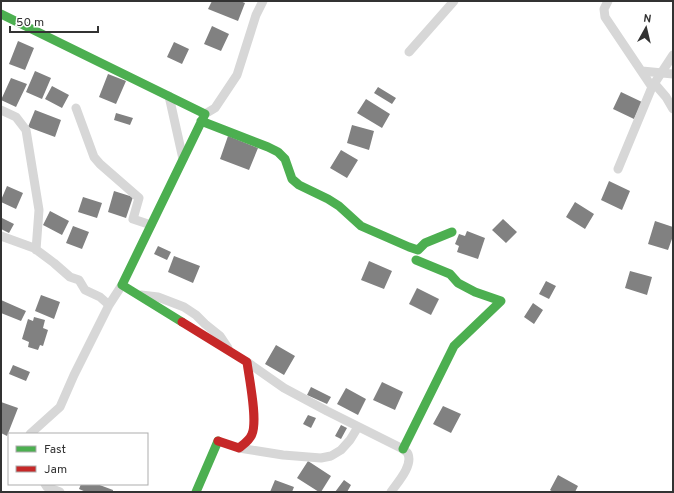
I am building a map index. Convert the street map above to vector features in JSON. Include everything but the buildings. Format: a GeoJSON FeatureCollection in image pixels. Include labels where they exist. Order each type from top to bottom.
{"type":"FeatureCollection","features":[{"type":"Feature","properties":{"kind":"street"},"geometry":{"type":"LineString","coordinates":[[31,433],[60,407],[74,375],[109,305],[122,285],[203,117],[215,108],[237,75],[256,15],[262,1]]}},
{"type":"Feature","properties":{"kind":"street"},"geometry":{"type":"LineString","coordinates":[[409,52],[454,1]]}},
{"type":"Feature","properties":{"kind":"street"},"geometry":{"type":"LineString","coordinates":[[608,1],[604,9],[605,17],[642,71],[653,85],[666,97],[673,109]]}},
{"type":"Feature","properties":{"kind":"street"},"geometry":{"type":"LineString","coordinates":[[1,14],[169,96],[203,117],[278,152],[285,159],[292,179],[299,185],[339,206],[361,226],[409,248],[418,250],[425,243],[452,232]]}},
{"type":"Feature","properties":{"kind":"street"},"geometry":{"type":"LineString","coordinates":[[618,169],[653,85],[673,55]]}},
{"type":"Feature","properties":{"kind":"street"},"geometry":{"type":"LineString","coordinates":[[642,71],[673,74]]}},
{"type":"Feature","properties":{"kind":"street"},"geometry":{"type":"LineString","coordinates":[[169,96],[183,159]]}},
{"type":"Feature","properties":{"kind":"street"},"geometry":{"type":"LineString","coordinates":[[76,108],[94,157],[100,164],[140,198],[133,219],[151,225]]}},
{"type":"Feature","properties":{"kind":"street"},"geometry":{"type":"LineString","coordinates":[[1,110],[16,117],[26,130],[39,210],[36,250]]}},
{"type":"Feature","properties":{"kind":"street"},"geometry":{"type":"LineString","coordinates":[[1,236],[36,250],[70,277],[79,280],[85,290],[100,297],[109,305]]}},
{"type":"Feature","properties":{"kind":"street"},"geometry":{"type":"LineString","coordinates":[[403,449],[454,346],[501,301],[475,292],[458,283],[450,274],[416,260]]}},
{"type":"Feature","properties":{"kind":"street"},"geometry":{"type":"LineString","coordinates":[[122,285],[247,362],[284,388],[403,449],[408,454],[409,462],[405,472],[391,492]]}},
{"type":"Feature","properties":{"kind":"street"},"geometry":{"type":"LineString","coordinates":[[138,295],[158,297],[184,307],[196,315],[220,336],[233,354]]}},
{"type":"Feature","properties":{"kind":"street"},"geometry":{"type":"LineString","coordinates":[[239,448],[247,441],[252,433],[254,424],[247,362]]}},
{"type":"Feature","properties":{"kind":"street"},"geometry":{"type":"LineString","coordinates":[[196,492],[218,441],[239,448],[283,455],[321,458],[331,456],[341,450],[350,440],[358,427]]}},
{"type":"Feature","properties":{"kind":"street"},"geometry":{"type":"LineString","coordinates":[[45,485],[60,492]]}},
{"type":"Feature","properties":{"kind":"traffic: fast"},"geometry":{"type":"LineString","coordinates":[[1,14],[205,114],[122,285],[182,322]]}},
{"type":"Feature","properties":{"kind":"traffic: fast"},"geometry":{"type":"LineString","coordinates":[[201,121],[278,152],[285,159],[292,179],[299,185],[339,206],[361,226],[418,250],[425,243],[452,232]]}},
{"type":"Feature","properties":{"kind":"traffic: fast"},"geometry":{"type":"LineString","coordinates":[[403,449],[454,346],[501,301],[475,292],[458,283],[450,274],[416,260]]}},
{"type":"Feature","properties":{"kind":"traffic: fast"},"geometry":{"type":"LineString","coordinates":[[196,492],[218,441]]}},
{"type":"Feature","properties":{"kind":"traffic: jam"},"geometry":{"type":"LineString","coordinates":[[182,322],[247,362],[254,409],[254,428],[252,434],[239,448],[218,441]]}}]}
